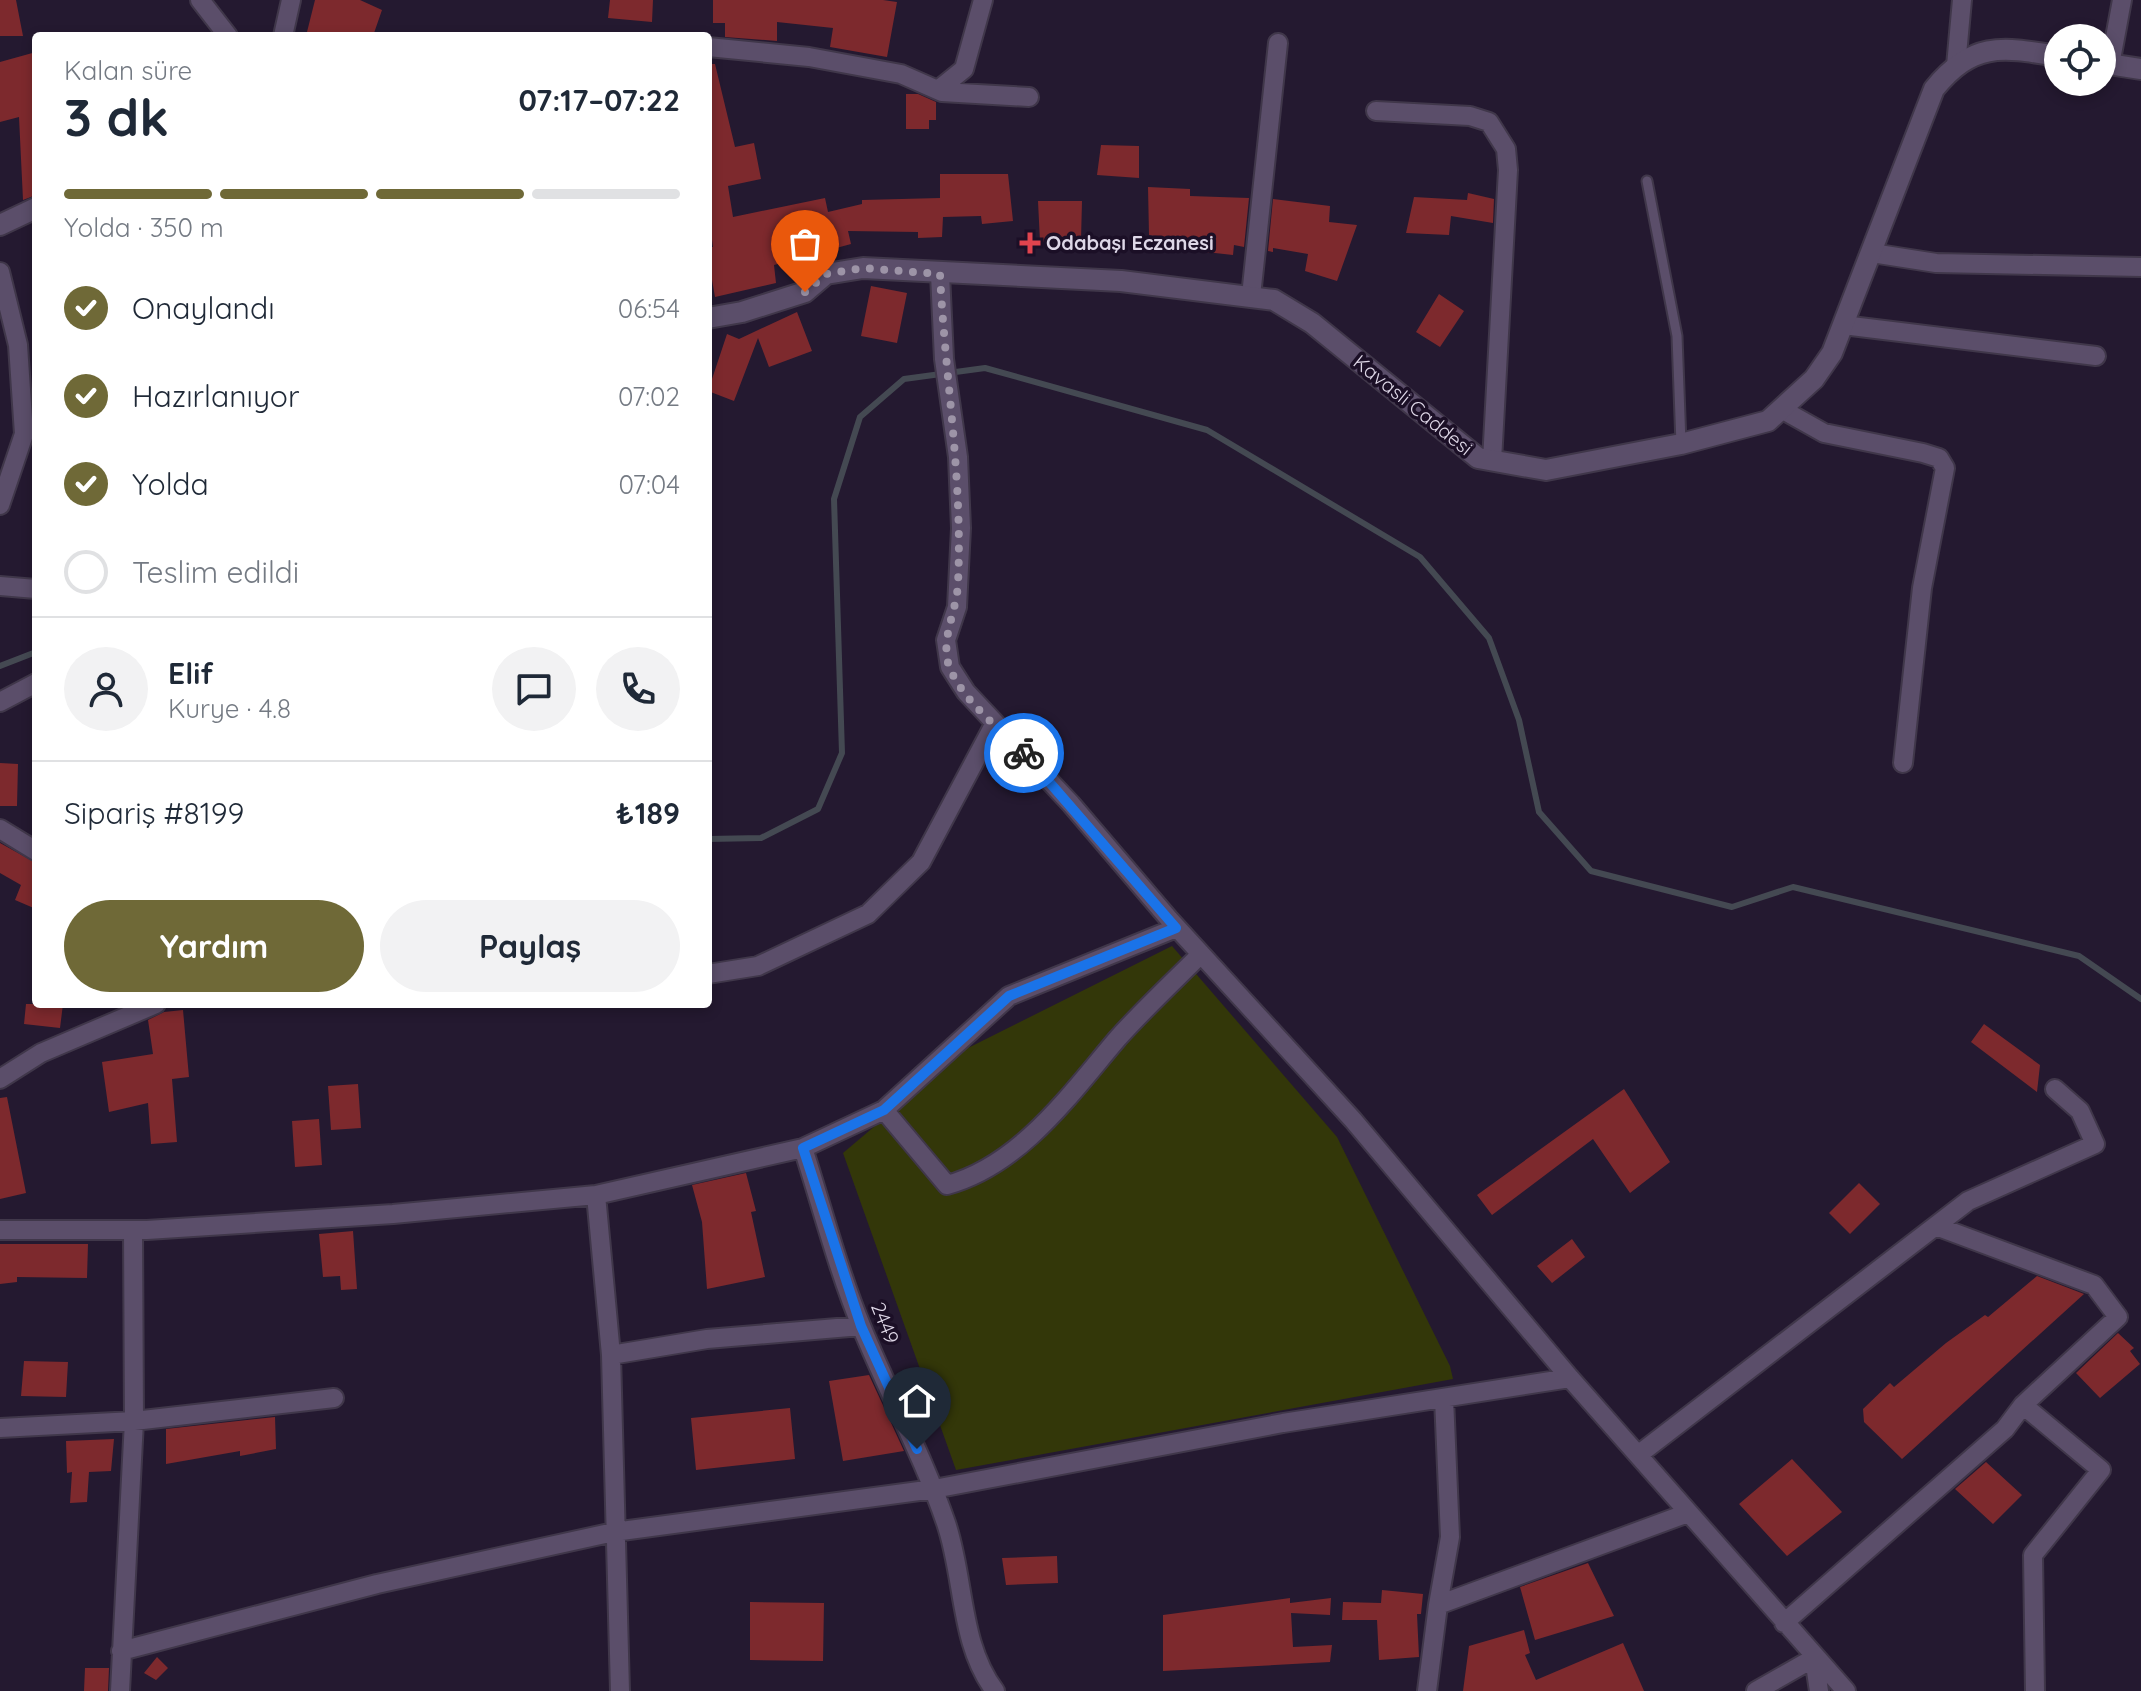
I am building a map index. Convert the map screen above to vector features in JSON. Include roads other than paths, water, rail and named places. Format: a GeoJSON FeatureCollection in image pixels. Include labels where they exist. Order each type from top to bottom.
{"type":"FeatureCollection","features":[{"type":"Feature","properties":{"kind":"street"},"geometry":{"type":"LineString","coordinates":[[200,0],[225,32]]}},
{"type":"Feature","properties":{"kind":"street"},"geometry":{"type":"LineString","coordinates":[[284,32],[291,0]]}},
{"type":"Feature","properties":{"kind":"street"},"geometry":{"type":"LineString","coordinates":[[938,90],[964,69],[983,0]]}},
{"type":"Feature","properties":{"kind":"street"},"geometry":{"type":"LineString","coordinates":[[1956,66],[1962,0]]}},
{"type":"Feature","properties":{"kind":"street"},"geometry":{"type":"LineString","coordinates":[[2116,24],[2122,0]]}},
{"type":"Feature","properties":{"kind":"street"},"geometry":{"type":"LineString","coordinates":[[1251,296],[1278,43]]}},
{"type":"Feature","properties":{"kind":"street"},"geometry":{"type":"LineString","coordinates":[[712,47],[809,57],[901,74],[938,90],[1029,97]]}},
{"type":"Feature","properties":{"kind":"street","name":"Kavasli Caddesi"},"geometry":{"type":"LineString","coordinates":[[712,317],[742,312],[805,292],[826,274],[863,268],[1121,281],[1251,296],[1274,300],[1312,323],[1478,458],[1546,470],[1681,444],[1768,421],[1814,379],[1832,353],[1934,89],[1968,57],[1996,48],[2044,54]]}},
{"type":"Feature","properties":{"kind":"street"},"geometry":{"type":"LineString","coordinates":[[2116,65],[2141,69]]}},
{"type":"Feature","properties":{"kind":"street"},"geometry":{"type":"LineString","coordinates":[[1376,111],[1470,116],[1489,122],[1506,149],[1507,183],[1492,461]]}},
{"type":"Feature","properties":{"kind":"street"},"geometry":{"type":"LineString","coordinates":[[0,225],[32,210]]}},
{"type":"Feature","properties":{"kind":"street"},"geometry":{"type":"LineString","coordinates":[[1872,253],[1936,263],[2141,267]]}},
{"type":"Feature","properties":{"kind":"street"},"geometry":{"type":"LineString","coordinates":[[0,272],[18,345],[24,434],[0,505]]}},
{"type":"Feature","properties":{"kind":"street"},"geometry":{"type":"LineString","coordinates":[[940,274],[944,359],[958,457],[961,528],[957,607],[946,640],[950,667],[966,692],[1071,804],[1176,928],[1353,1120],[1570,1378],[1846,1691]]}},
{"type":"Feature","properties":{"kind":"street"},"geometry":{"type":"LineString","coordinates":[[1843,325],[2096,356]]}},
{"type":"Feature","properties":{"kind":"street"},"geometry":{"type":"LineString","coordinates":[[1783,410],[1824,433],[1923,453],[1939,458],[1945,468],[1922,588],[1903,763]]}},
{"type":"Feature","properties":{"kind":"street"},"geometry":{"type":"LineString","coordinates":[[0,586],[32,589]]}},
{"type":"Feature","properties":{"kind":"street"},"geometry":{"type":"LineString","coordinates":[[0,702],[32,685]]}},
{"type":"Feature","properties":{"kind":"street"},"geometry":{"type":"LineString","coordinates":[[712,973],[758,966],[868,914],[921,862],[995,723]]}},
{"type":"Feature","properties":{"kind":"street"},"geometry":{"type":"LineString","coordinates":[[0,829],[32,849]]}},
{"type":"Feature","properties":{"kind":"street"},"geometry":{"type":"LineString","coordinates":[[0,1230],[133,1230],[393,1214],[596,1195],[803,1148],[884,1110],[1009,996],[1176,928]]}},
{"type":"Feature","properties":{"kind":"street"},"geometry":{"type":"LineString","coordinates":[[884,1110],[947,1185],[964,1180],[1001,1159],[1044,1121],[1201,954]]}},
{"type":"Feature","properties":{"kind":"street"},"geometry":{"type":"LineString","coordinates":[[0,1079],[41,1053],[147,1008]]}},
{"type":"Feature","properties":{"kind":"street"},"geometry":{"type":"LineString","coordinates":[[1638,1455],[1968,1201],[2095,1144],[2080,1111],[2055,1089]]}},
{"type":"Feature","properties":{"kind":"street","name":"2449"},"geometry":{"type":"LineString","coordinates":[[803,1148],[861,1326],[934,1489],[956,1553],[970,1641],[980,1672],[995,1691]]}},
{"type":"Feature","properties":{"kind":"street"},"geometry":{"type":"LineString","coordinates":[[596,1195],[611,1355],[620,1691]]}},
{"type":"Feature","properties":{"kind":"street"},"geometry":{"type":"LineString","coordinates":[[1784,1623],[2005,1429],[2023,1405],[2118,1317],[2094,1285],[1936,1226]]}},
{"type":"Feature","properties":{"kind":"street"},"geometry":{"type":"LineString","coordinates":[[120,1691],[134,1421],[133,1230]]}},
{"type":"Feature","properties":{"kind":"street"},"geometry":{"type":"LineString","coordinates":[[611,1355],[707,1339],[861,1326]]}},
{"type":"Feature","properties":{"kind":"street"},"geometry":{"type":"LineString","coordinates":[[121,1651],[377,1584],[614,1532],[934,1489],[1283,1423],[1570,1378]]}},
{"type":"Feature","properties":{"kind":"street"},"geometry":{"type":"LineString","coordinates":[[0,1428],[134,1421],[334,1398]]}},
{"type":"Feature","properties":{"kind":"street"},"geometry":{"type":"LineString","coordinates":[[1427,1691],[1450,1537],[1444,1398]]}},
{"type":"Feature","properties":{"kind":"street"},"geometry":{"type":"LineString","coordinates":[[2023,1405],[2101,1470],[2033,1555],[2035,1691]]}},
{"type":"Feature","properties":{"kind":"street"},"geometry":{"type":"LineString","coordinates":[[1438,1605],[1688,1513]]}},
{"type":"Feature","properties":{"kind":"street"},"geometry":{"type":"LineString","coordinates":[[1756,1691],[1814,1658]]}},
{"type":"Feature","properties":{"kind":"street"},"geometry":{"type":"LineString","coordinates":[[1814,1658],[1819,1691]]}},
{"type":"Feature","properties":{"kind":"lane"},"geometry":{"type":"LineString","coordinates":[[1647,181],[1677,336],[1681,444]]}},
{"type":"Feature","properties":{"kind":"waterway"},"geometry":{"type":"LineString","coordinates":[[712,839],[761,838],[818,809],[842,753],[834,499],[860,417],[904,379],[985,368],[1207,430],[1420,557],[1489,638],[1519,720],[1539,812],[1591,871],[1732,907],[1793,887],[2079,956],[2141,999]]}},
{"type":"Feature","properties":{"kind":"waterway"},"geometry":{"type":"LineString","coordinates":[[0,666],[32,654]]}},
{"type":"Feature","properties":{"kind":"place","name":"Odabaşı Eczanesi"},"geometry":{"type":"Point","coordinates":[1030,243]}}]}
